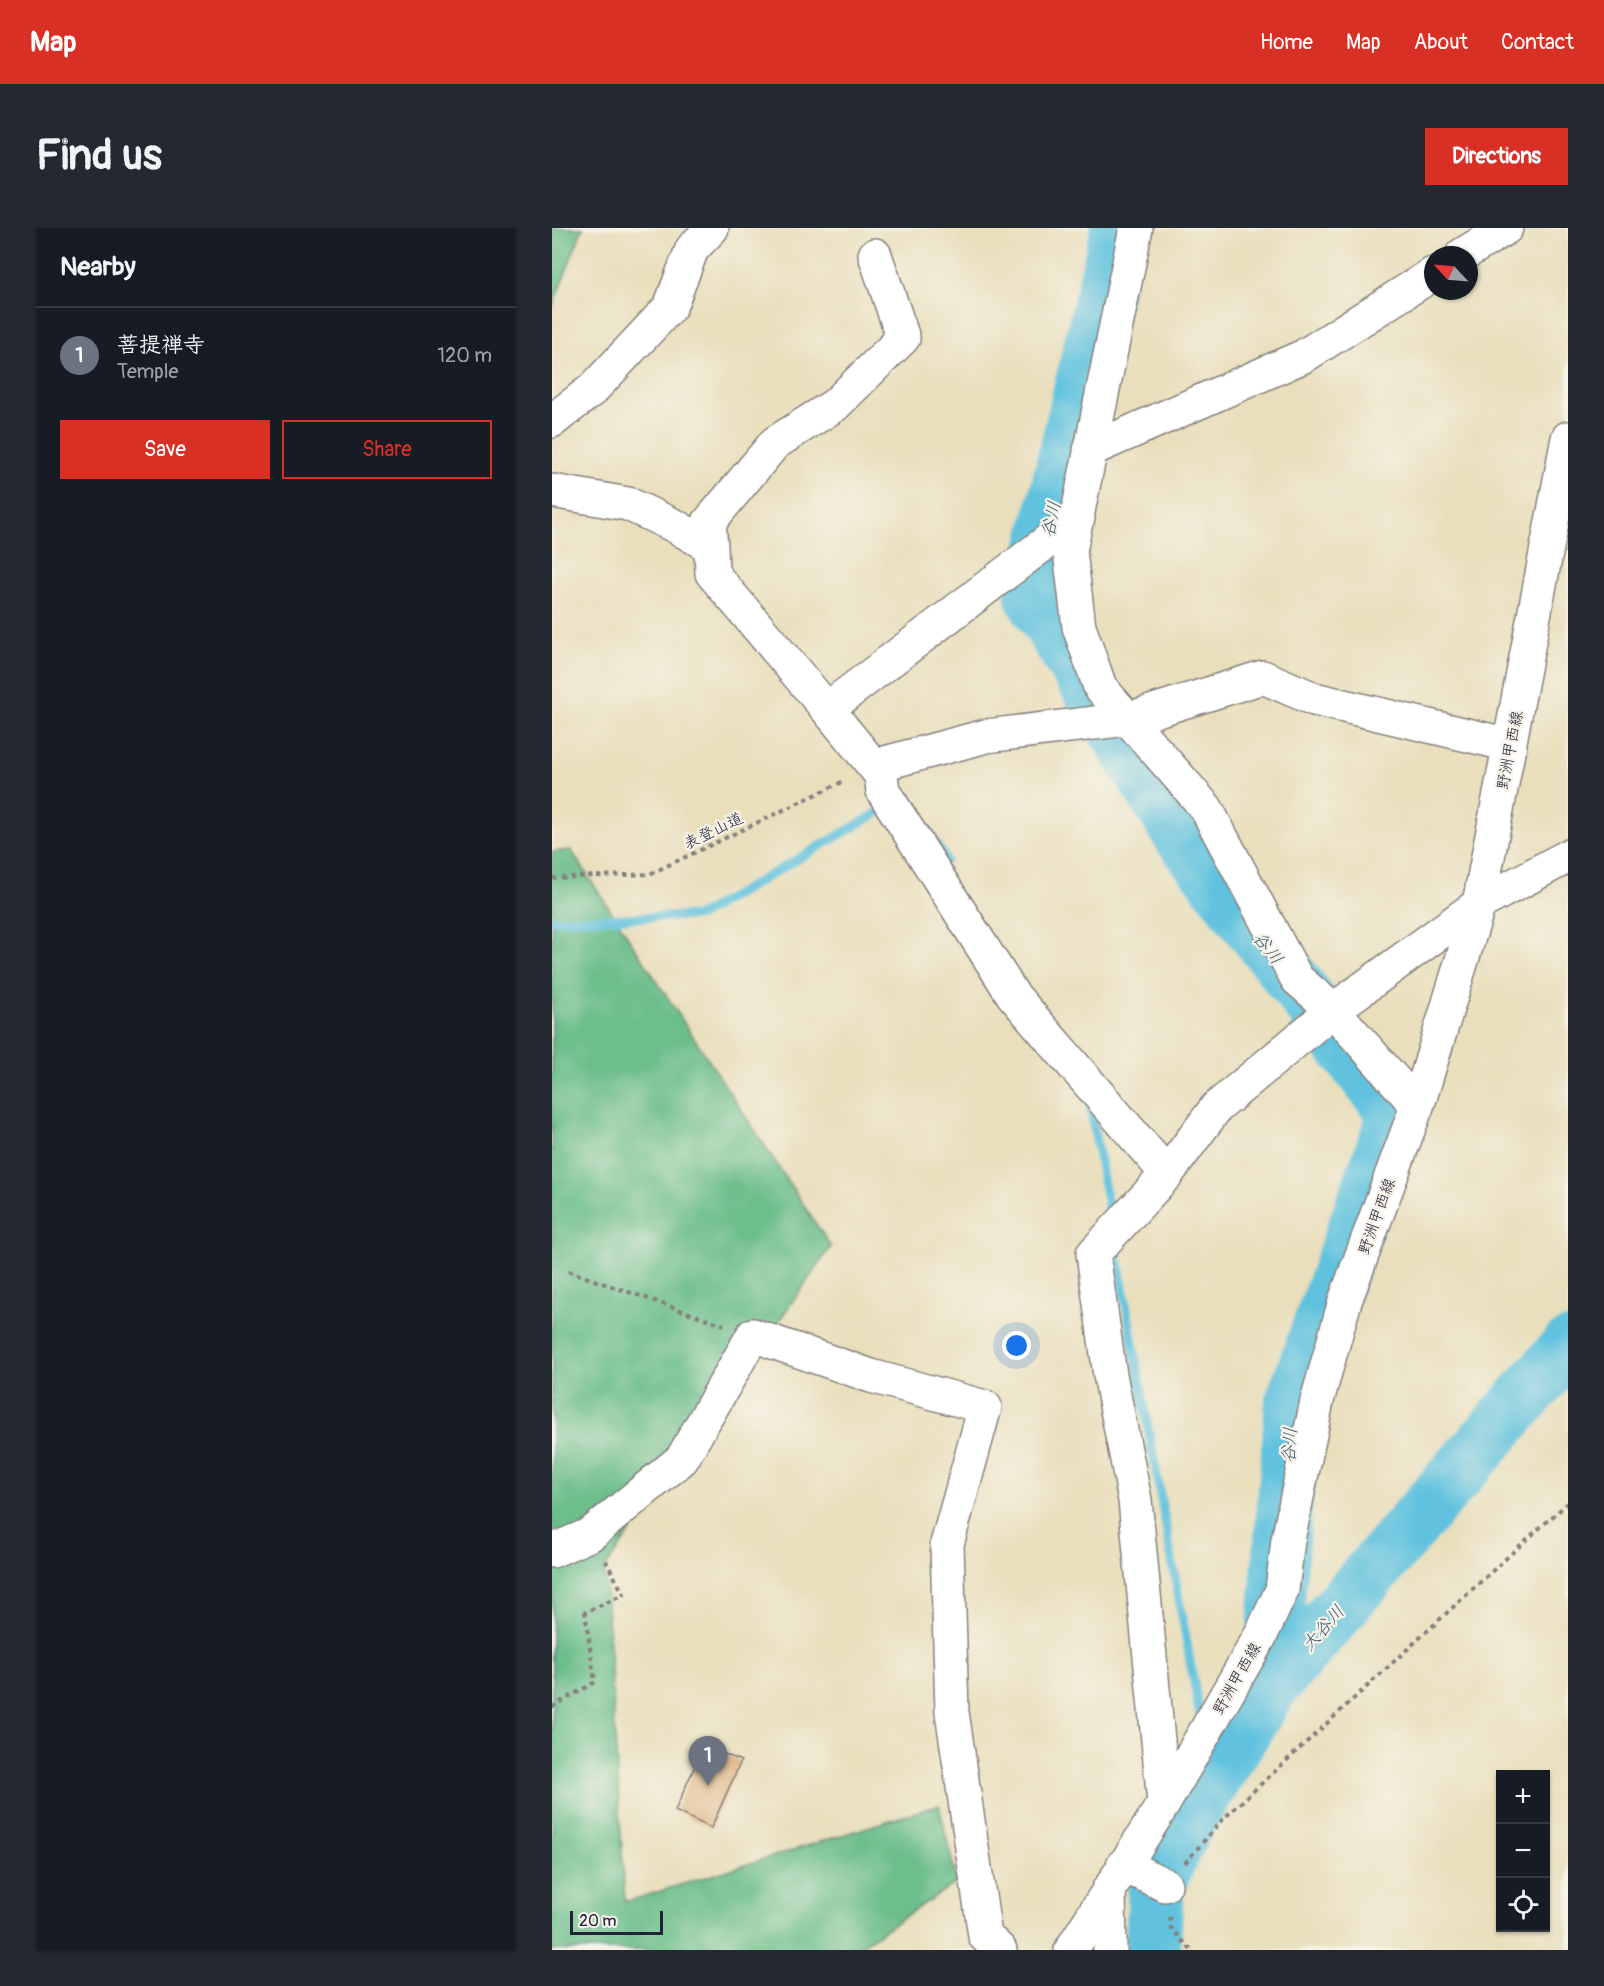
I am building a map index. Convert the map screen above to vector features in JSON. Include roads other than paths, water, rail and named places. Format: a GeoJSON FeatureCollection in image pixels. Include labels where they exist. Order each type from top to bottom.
{"type":"FeatureCollection","features":[{"type":"Feature","properties":{"kind":"street"},"geometry":{"type":"LineString","coordinates":[[552,421],[593,389],[670,307],[692,249],[712,228]]}},
{"type":"Feature","properties":{"kind":"street"},"geometry":{"type":"LineString","coordinates":[[1136,228],[1070,551],[1079,627],[1100,687],[1206,808],[1296,979],[1333,1010],[1417,1106]]}},
{"type":"Feature","properties":{"kind":"street"},"geometry":{"type":"LineString","coordinates":[[1477,246],[1506,228]]}},
{"type":"Feature","properties":{"kind":"street"},"geometry":{"type":"LineString","coordinates":[[875,255],[903,338],[835,405],[775,443],[709,522],[712,573],[882,775],[883,791],[1013,995],[1167,1174]]}},
{"type":"Feature","properties":{"kind":"street"},"geometry":{"type":"LineString","coordinates":[[1090,450],[1304,356],[1424,280]]}},
{"type":"Feature","properties":{"kind":"street","name":"野洲甲西線"},"geometry":{"type":"LineString","coordinates":[[1071,1950],[1164,1803],[1261,1635],[1282,1590],[1288,1539],[1317,1401],[1345,1301],[1417,1106],[1479,904],[1568,438]]}},
{"type":"Feature","properties":{"kind":"street"},"geometry":{"type":"LineString","coordinates":[[552,491],[628,504],[675,526],[711,547]]}},
{"type":"Feature","properties":{"kind":"street"},"geometry":{"type":"LineString","coordinates":[[827,709],[1078,518]]}},
{"type":"Feature","properties":{"kind":"street"},"geometry":{"type":"LineString","coordinates":[[874,766],[986,736],[1128,719],[1263,678],[1314,699],[1510,746]]}},
{"type":"Feature","properties":{"kind":"street"},"geometry":{"type":"LineString","coordinates":[[1164,1803],[1135,1500],[1110,1375],[1093,1254],[1167,1174],[1216,1108],[1333,1010],[1479,904],[1568,856]]}},
{"type":"Feature","properties":{"kind":"street"},"geometry":{"type":"LineString","coordinates":[[552,1551],[591,1534],[682,1458],[753,1335],[871,1376],[985,1407],[947,1544],[952,1712],[985,1936],[1000,1950]]}},
{"type":"Feature","properties":{"kind":"street"},"geometry":{"type":"LineString","coordinates":[[1110,1950],[1116,1877],[1165,1885]]}},
{"type":"Feature","properties":{"kind":"waterway","name":"谷川"},"geometry":{"type":"LineString","coordinates":[[1119,228],[1033,597],[1182,837],[1396,1114],[1293,1402],[1270,1688]]}},
{"type":"Feature","properties":{"kind":"waterway"},"geometry":{"type":"LineString","coordinates":[[552,920],[699,916],[907,796],[946,860]]}},
{"type":"Feature","properties":{"kind":"waterway"},"geometry":{"type":"LineString","coordinates":[[1089,1101],[1111,1223]]}},
{"type":"Feature","properties":{"kind":"waterway"},"geometry":{"type":"LineString","coordinates":[[1115,1243],[1201,1722]]}},
{"type":"Feature","properties":{"kind":"waterway","name":"大谷川"},"geometry":{"type":"LineString","coordinates":[[1153,1950],[1156,1886],[1185,1825],[1270,1688],[1568,1347]]}},
{"type":"Feature","properties":{"kind":"waterway"},"geometry":{"type":"LineString","coordinates":[[1206,1751],[1211,1780]]}},
{"type":"Feature","properties":{"kind":"place","name":"菩提禅寺"},"geometry":{"type":"Point","coordinates":[708,1786]}}]}
